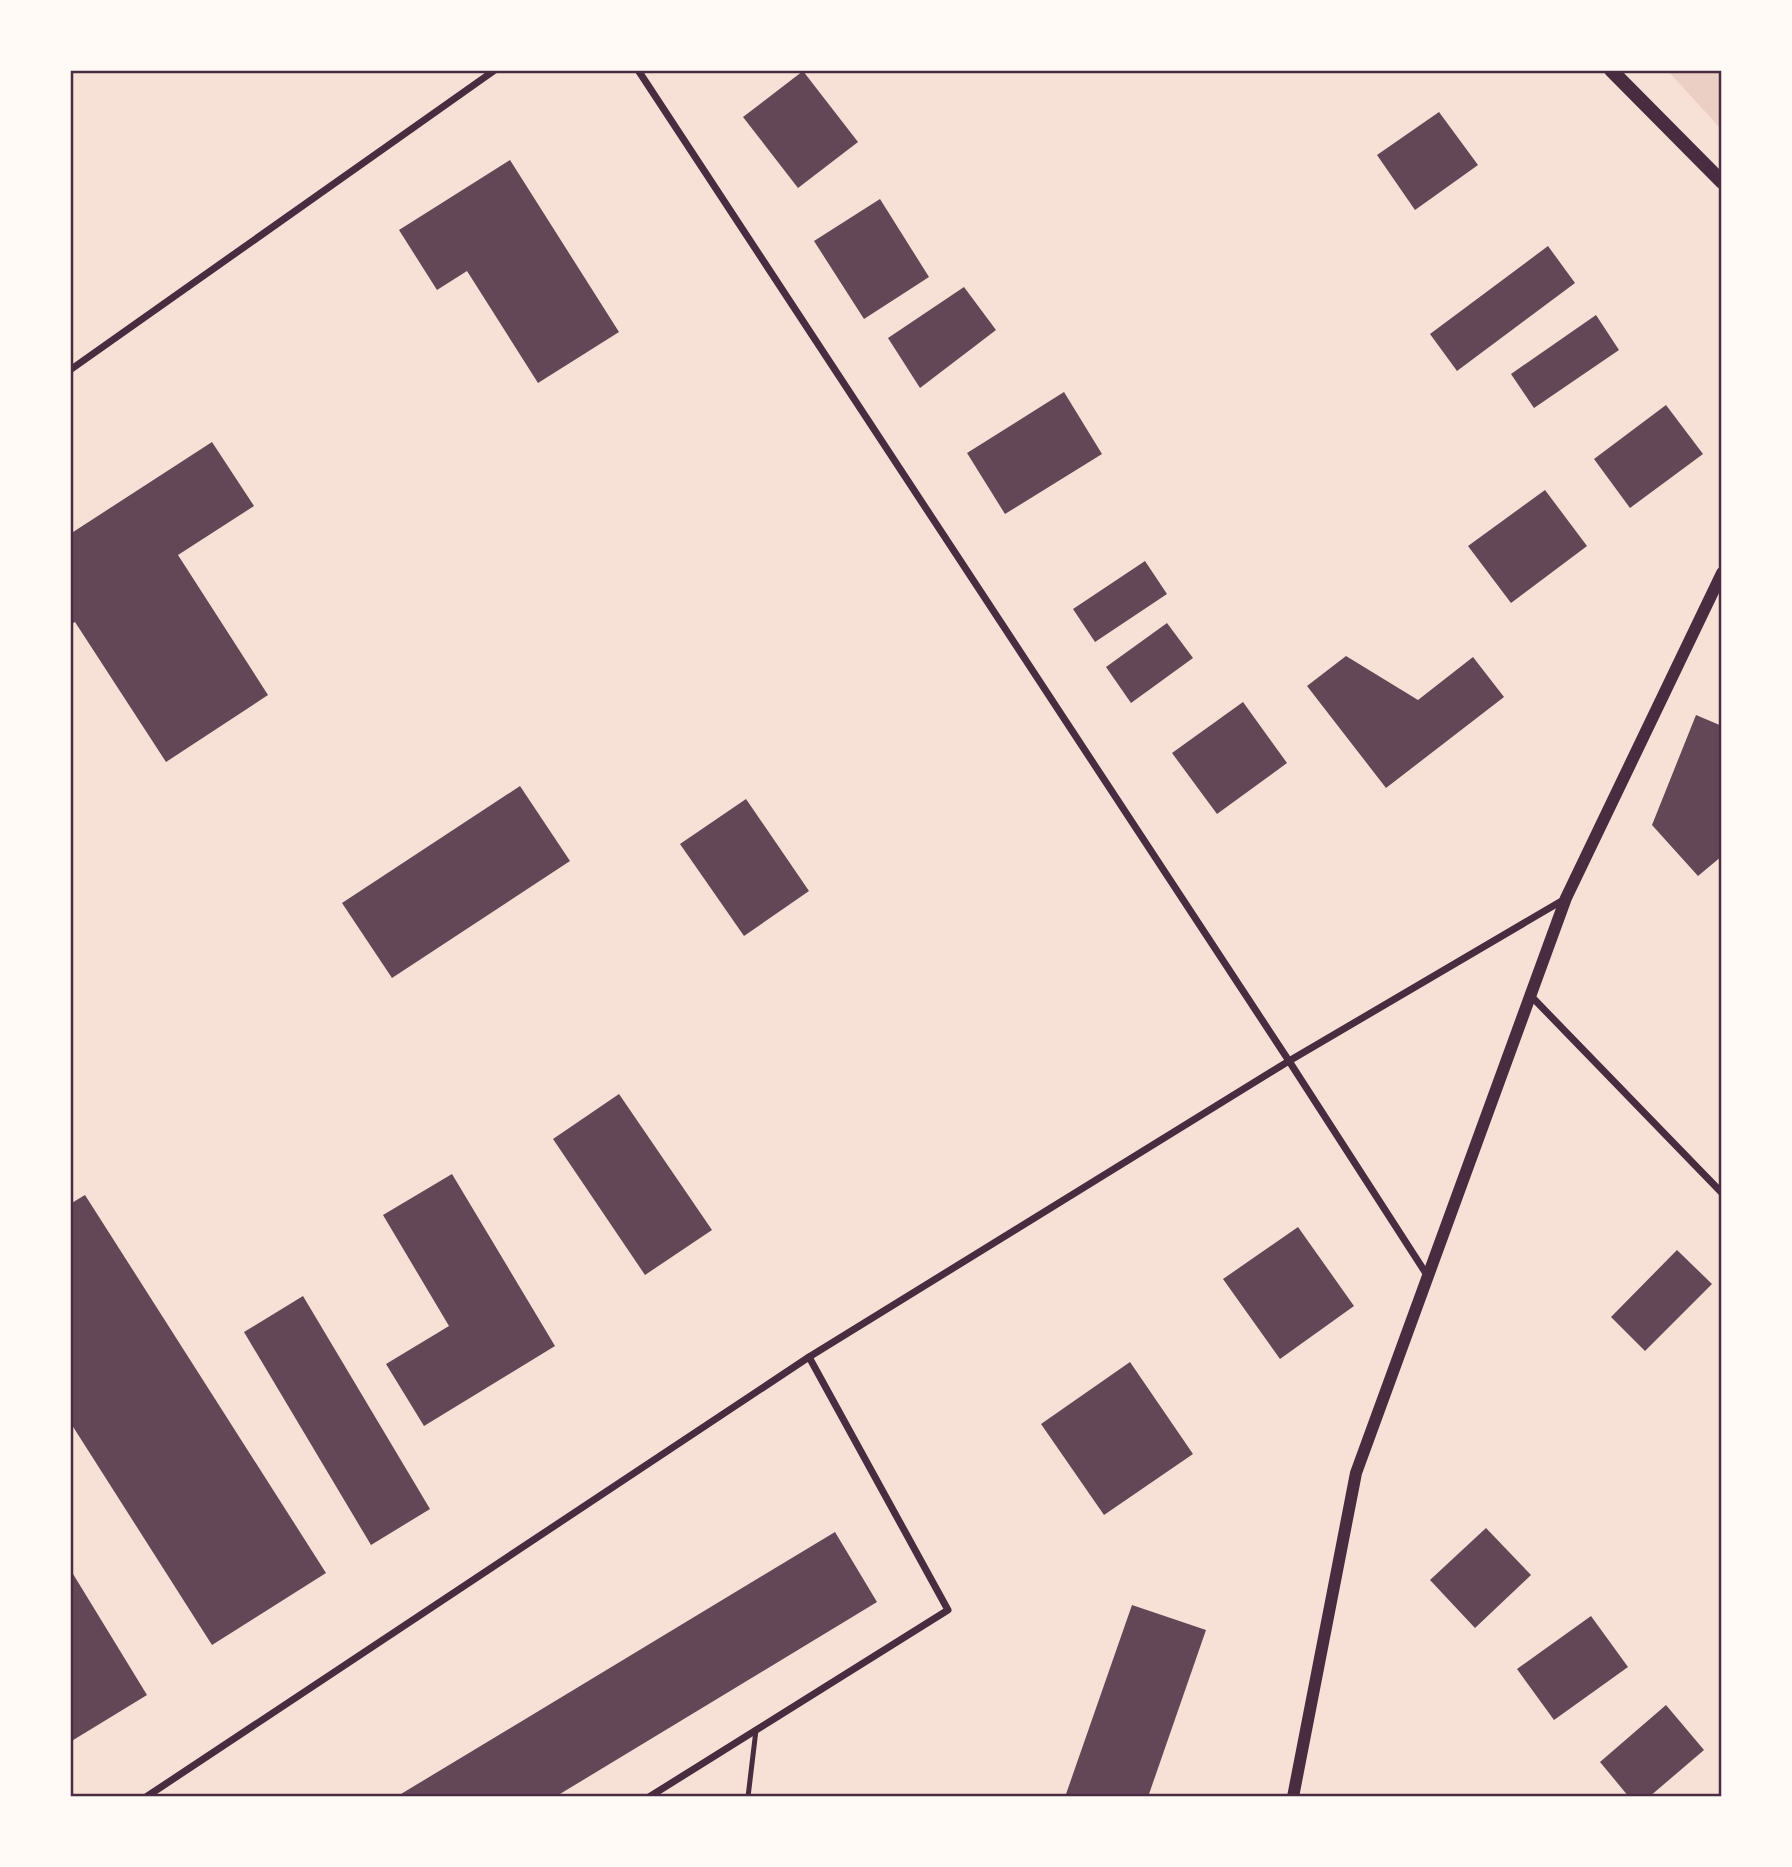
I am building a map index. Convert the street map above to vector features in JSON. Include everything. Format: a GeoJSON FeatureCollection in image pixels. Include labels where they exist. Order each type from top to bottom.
{"type":"FeatureCollection","features":[{"type":"Feature","properties":{"kind":"main road"},"geometry":{"type":"LineString","coordinates":[[1611,70],[1722,182]]}},
{"type":"Feature","properties":{"kind":"street"},"geometry":{"type":"LineString","coordinates":[[70,370],[495,70]]}},
{"type":"Feature","properties":{"kind":"street"},"geometry":{"type":"LineString","coordinates":[[638,70],[1289,1060],[1427,1275]]}},
{"type":"Feature","properties":{"kind":"street"},"geometry":{"type":"LineString","coordinates":[[1293,1797],[1356,1473],[1566,898],[1722,573]]}},
{"type":"Feature","properties":{"kind":"street"},"geometry":{"type":"LineString","coordinates":[[146,1797],[809,1357],[1289,1060],[1566,898]]}},
{"type":"Feature","properties":{"kind":"street"},"geometry":{"type":"LineString","coordinates":[[1531,996],[1722,1193]]}},
{"type":"Feature","properties":{"kind":"street"},"geometry":{"type":"LineString","coordinates":[[649,1797],[948,1610],[809,1357]]}},
{"type":"Feature","properties":{"kind":"lane"},"geometry":{"type":"LineString","coordinates":[[748,1797],[756,1730]]}},
{"type":"Feature","properties":{"kind":"shaded area"},"geometry":{"type":"Polygon","coordinates":[[[1667,70],[1722,70],[1722,130],[1667,70]]]}},
{"type":"Feature","properties":{"kind":"building"},"geometry":{"type":"Polygon","coordinates":[[[803,71],[858,142],[798,188],[743,117],[803,71]]]}},
{"type":"Feature","properties":{"kind":"building"},"geometry":{"type":"Polygon","coordinates":[[[1439,112],[1478,165],[1415,210],[1377,155],[1439,112]]]}},
{"type":"Feature","properties":{"kind":"building"},"geometry":{"type":"Polygon","coordinates":[[[510,160],[619,332],[538,383],[467,271],[437,290],[399,230],[510,160]]]}},
{"type":"Feature","properties":{"kind":"building"},"geometry":{"type":"Polygon","coordinates":[[[880,199],[929,277],[864,319],[814,241],[880,199]]]}},
{"type":"Feature","properties":{"kind":"building"},"geometry":{"type":"Polygon","coordinates":[[[1548,246],[1575,283],[1457,371],[1430,334],[1548,246]]]}},
{"type":"Feature","properties":{"kind":"building"},"geometry":{"type":"Polygon","coordinates":[[[964,287],[996,330],[920,388],[888,338],[964,287]]]}},
{"type":"Feature","properties":{"kind":"building"},"geometry":{"type":"Polygon","coordinates":[[[1596,315],[1619,350],[1534,408],[1511,374],[1596,315]]]}},
{"type":"Feature","properties":{"kind":"building"},"geometry":{"type":"Polygon","coordinates":[[[1064,392],[1102,454],[1005,514],[967,453],[1064,392]]]}},
{"type":"Feature","properties":{"kind":"building"},"geometry":{"type":"Polygon","coordinates":[[[1666,405],[1703,454],[1630,508],[1594,459],[1666,405]]]}},
{"type":"Feature","properties":{"kind":"building"},"geometry":{"type":"Polygon","coordinates":[[[212,442],[254,506],[178,555],[268,695],[166,762],[75,622],[70,625],[70,534],[212,442]]]}},
{"type":"Feature","properties":{"kind":"building"},"geometry":{"type":"Polygon","coordinates":[[[1545,490],[1587,546],[1511,603],[1468,546],[1545,490]]]}},
{"type":"Feature","properties":{"kind":"building"},"geometry":{"type":"Polygon","coordinates":[[[1145,561],[1167,594],[1095,642],[1073,609],[1145,561]]]}},
{"type":"Feature","properties":{"kind":"building"},"geometry":{"type":"Polygon","coordinates":[[[1167,623],[1193,658],[1131,703],[1106,667],[1167,623]]]}},
{"type":"Feature","properties":{"kind":"building"},"geometry":{"type":"Polygon","coordinates":[[[1346,656],[1418,700],[1473,657],[1504,697],[1386,788],[1307,686],[1346,656]]]}},
{"type":"Feature","properties":{"kind":"building"},"geometry":{"type":"Polygon","coordinates":[[[1243,702],[1287,763],[1217,814],[1172,753],[1243,702]]]}},
{"type":"Feature","properties":{"kind":"building"},"geometry":{"type":"Polygon","coordinates":[[[1696,715],[1722,726],[1722,856],[1698,876],[1652,825],[1696,715]]]}},
{"type":"Feature","properties":{"kind":"building"},"geometry":{"type":"Polygon","coordinates":[[[520,786],[570,861],[392,978],[342,903],[520,786]]]}},
{"type":"Feature","properties":{"kind":"building"},"geometry":{"type":"Polygon","coordinates":[[[746,799],[809,891],[744,936],[680,844],[746,799]]]}},
{"type":"Feature","properties":{"kind":"building"},"geometry":{"type":"Polygon","coordinates":[[[619,1094],[712,1230],[645,1275],[553,1139],[619,1094]]]}},
{"type":"Feature","properties":{"kind":"building"},"geometry":{"type":"Polygon","coordinates":[[[452,1174],[555,1346],[424,1426],[386,1364],[449,1326],[383,1215],[452,1174]]]}},
{"type":"Feature","properties":{"kind":"building"},"geometry":{"type":"Polygon","coordinates":[[[85,1195],[326,1573],[212,1645],[70,1422],[70,1204],[85,1195]]]}},
{"type":"Feature","properties":{"kind":"building"},"geometry":{"type":"Polygon","coordinates":[[[1298,1227],[1354,1306],[1280,1359],[1223,1279],[1298,1227]]]}},
{"type":"Feature","properties":{"kind":"building"},"geometry":{"type":"Polygon","coordinates":[[[1677,1250],[1712,1284],[1645,1351],[1611,1317],[1677,1250]]]}},
{"type":"Feature","properties":{"kind":"building"},"geometry":{"type":"Polygon","coordinates":[[[303,1296],[430,1509],[371,1545],[244,1332],[303,1296]]]}},
{"type":"Feature","properties":{"kind":"building"},"geometry":{"type":"Polygon","coordinates":[[[1130,1362],[1193,1454],[1104,1515],[1041,1424],[1130,1362]]]}},
{"type":"Feature","properties":{"kind":"building"},"geometry":{"type":"Polygon","coordinates":[[[1486,1528],[1531,1575],[1475,1628],[1430,1580],[1486,1528]]]}},
{"type":"Feature","properties":{"kind":"building"},"geometry":{"type":"Polygon","coordinates":[[[835,1532],[877,1602],[555,1797],[396,1797],[835,1532]]]}},
{"type":"Feature","properties":{"kind":"building"},"geometry":{"type":"Polygon","coordinates":[[[70,1569],[147,1695],[70,1742],[70,1569]]]}},
{"type":"Feature","properties":{"kind":"building"},"geometry":{"type":"Polygon","coordinates":[[[1132,1605],[1206,1630],[1148,1797],[1065,1797],[1132,1605]]]}},
{"type":"Feature","properties":{"kind":"building"},"geometry":{"type":"Polygon","coordinates":[[[1591,1616],[1628,1667],[1554,1720],[1517,1669],[1591,1616]]]}},
{"type":"Feature","properties":{"kind":"building"},"geometry":{"type":"Polygon","coordinates":[[[1666,1705],[1704,1750],[1649,1797],[1629,1797],[1600,1762],[1666,1705]]]}}]}
